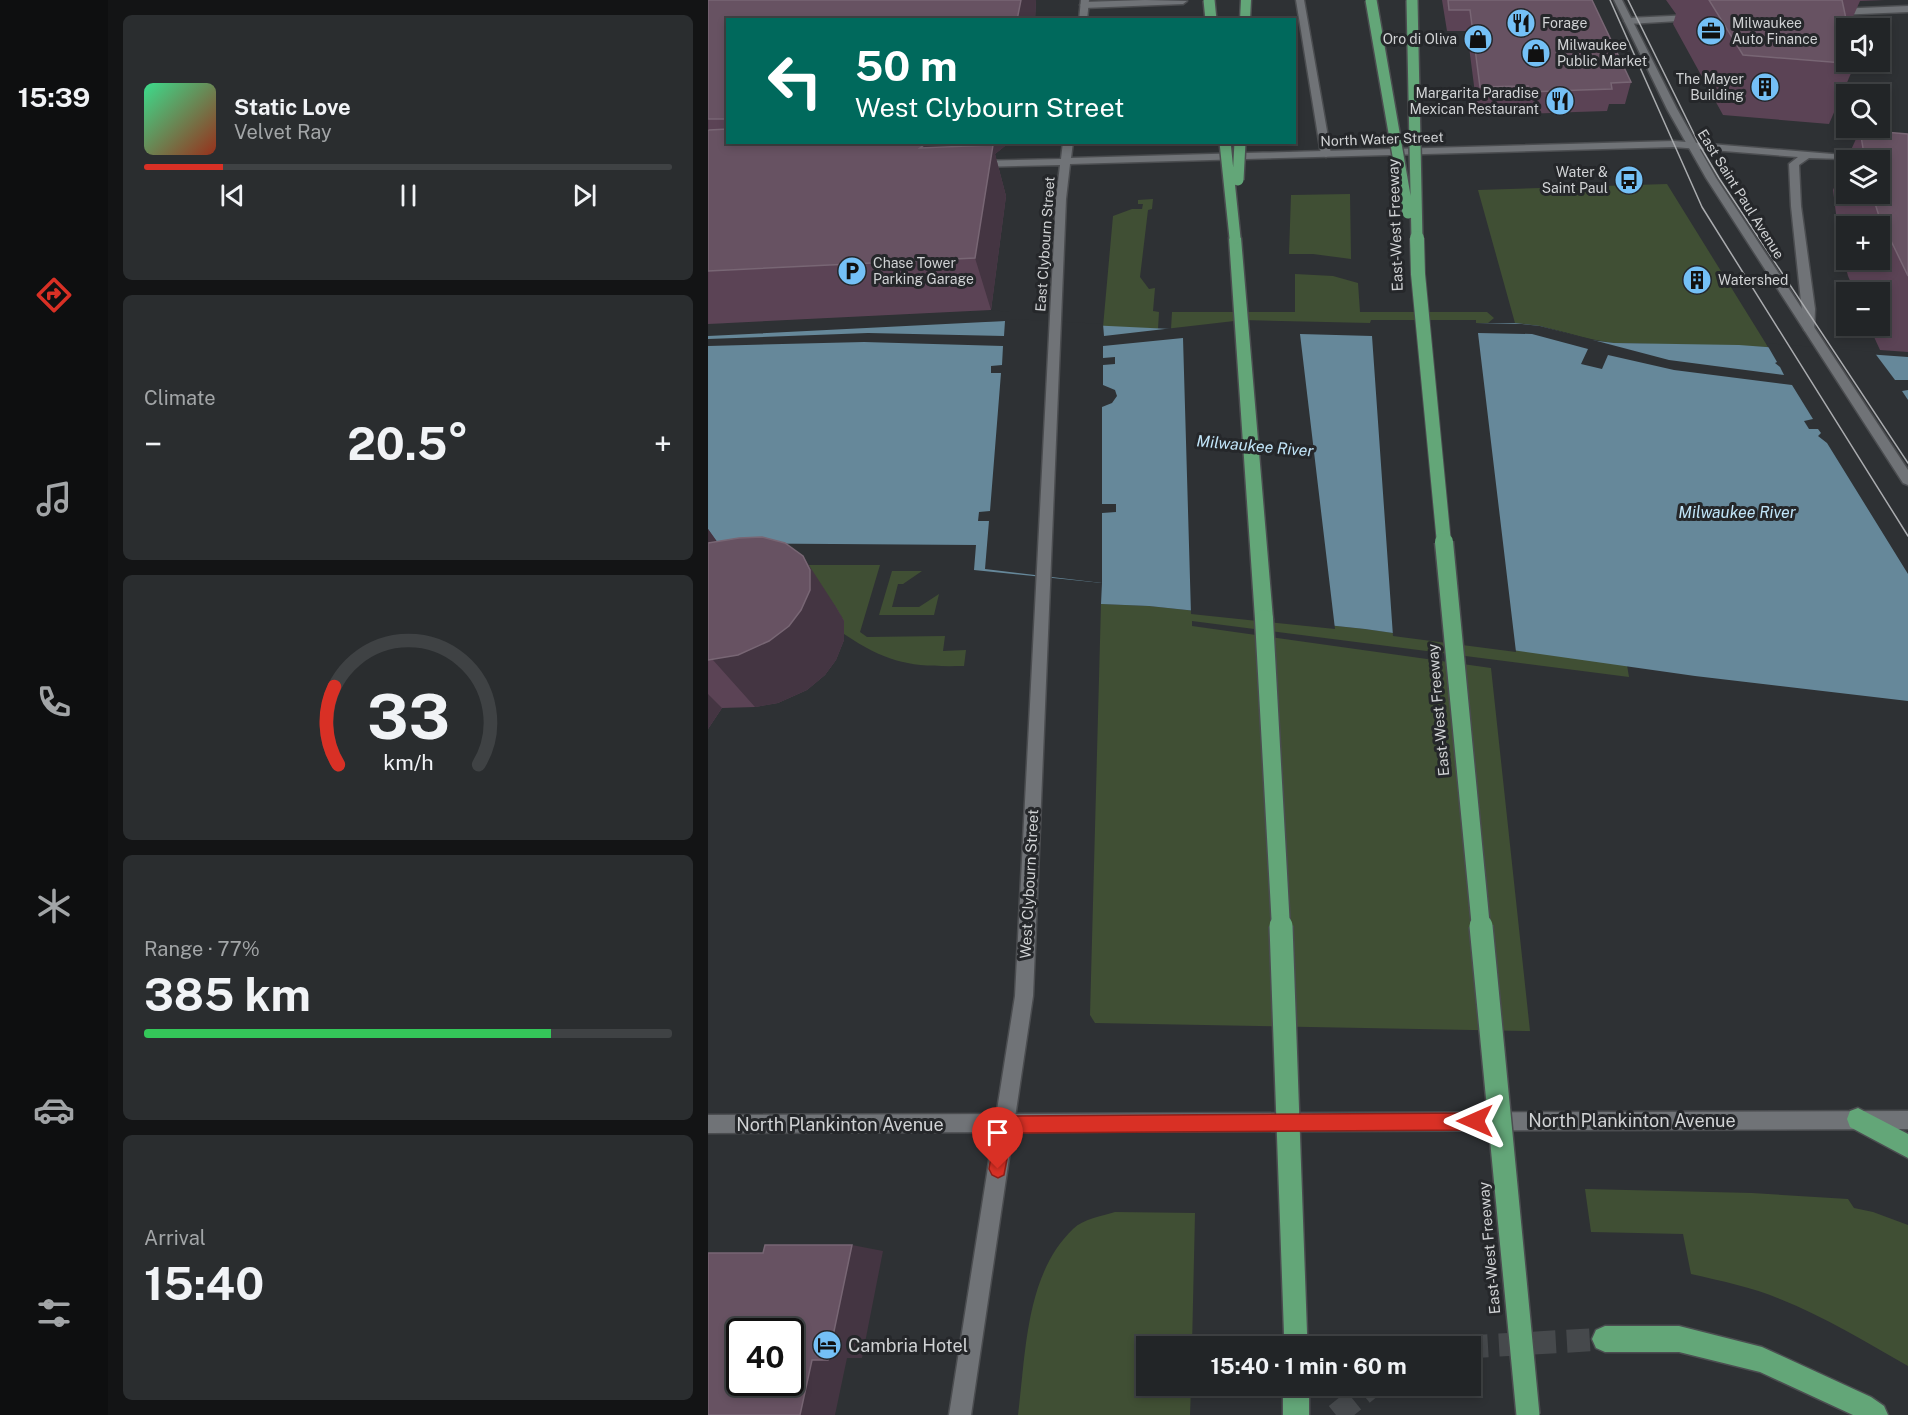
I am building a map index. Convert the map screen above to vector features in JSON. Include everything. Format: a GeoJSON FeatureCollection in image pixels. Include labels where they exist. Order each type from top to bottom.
{"type":"FeatureCollection","features":[{"type":"Feature","properties":{"kind":"highway"},"geometry":{"type":"LineString","coordinates":[[1209,0],[1211,18]]}},
{"type":"Feature","properties":{"kind":"highway"},"geometry":{"type":"LineString","coordinates":[[1245,18],[1246,0]]}},
{"type":"Feature","properties":{"kind":"highway"},"geometry":{"type":"LineString","coordinates":[[1371,0],[1418,274]]}},
{"type":"Feature","properties":{"kind":"highway","name":"East-West Freeway"},"geometry":{"type":"LineString","coordinates":[[1412,0],[1418,274],[1528,1415]]}},
{"type":"Feature","properties":{"kind":"highway"},"geometry":{"type":"LineString","coordinates":[[1225,144],[1235,238],[1264,619],[1280,893],[1296,1336]]}},
{"type":"Feature","properties":{"kind":"highway"},"geometry":{"type":"LineString","coordinates":[[1235,238],[1240,144]]}},
{"type":"Feature","properties":{"kind":"highway"},"geometry":{"type":"LineString","coordinates":[[1858,1119],[1908,1147]]}},
{"type":"Feature","properties":{"kind":"highway"},"geometry":{"type":"LineString","coordinates":[[1605,1340],[1679,1340],[1762,1360],[1862,1406],[1875,1415]]}},
{"type":"Feature","properties":{"kind":"highway"},"geometry":{"type":"LineString","coordinates":[[1296,1396],[1296,1415]]}},
{"type":"Feature","properties":{"kind":"main road"},"geometry":{"type":"LineString","coordinates":[[1300,0],[1326,154]]}},
{"type":"Feature","properties":{"kind":"main road","name":"East Saint Paul Avenue"},"geometry":{"type":"LineString","coordinates":[[1618,0],[1691,144],[1908,480]]}},
{"type":"Feature","properties":{"kind":"main road"},"geometry":{"type":"LineString","coordinates":[[1083,18],[1084,3],[1183,1]]}},
{"type":"Feature","properties":{"kind":"main road"},"geometry":{"type":"LineString","coordinates":[[1823,13],[1908,9]]}},
{"type":"Feature","properties":{"kind":"main road"},"geometry":{"type":"LineString","coordinates":[[1628,21],[1698,18]]}},
{"type":"Feature","properties":{"kind":"main road","name":"East Clybourn Street"},"geometry":{"type":"LineString","coordinates":[[1053,349],[1061,199],[1068,144]]}},
{"type":"Feature","properties":{"kind":"main road","name":"North Water Street"},"geometry":{"type":"LineString","coordinates":[[966,165],[1691,144],[1836,157]]}},
{"type":"Feature","properties":{"kind":"main road"},"geometry":{"type":"LineString","coordinates":[[1808,154],[1794,164],[1794,183],[1799,243],[1810,303],[1810,330]]}},
{"type":"Feature","properties":{"kind":"main road","name":"West Clybourn Street"},"geometry":{"type":"LineString","coordinates":[[960,1415],[1024,996],[1053,349]]}},
{"type":"Feature","properties":{"kind":"main road","name":"North Plankinton Avenue"},"geometry":{"type":"LineString","coordinates":[[708,1124],[1005,1125],[1908,1120]]}},
{"type":"Feature","properties":{"kind":"green space"},"geometry":{"type":"Polygon","coordinates":[[[1667,184],[1768,347],[1614,343],[1540,326],[1515,323],[1478,190],[1667,184]]]}},
{"type":"Feature","properties":{"kind":"green space"},"geometry":{"type":"Polygon","coordinates":[[[1350,194],[1351,259],[1313,254],[1289,254],[1291,195],[1350,194]]]}},
{"type":"Feature","properties":{"kind":"green space"},"geometry":{"type":"Polygon","coordinates":[[[1153,199],[1152,209],[1148,210],[1140,277],[1149,289],[1155,288],[1153,311],[1159,312],[1158,329],[1103,327],[1113,216],[1132,209],[1142,209],[1143,204],[1138,204],[1138,200],[1153,199]]]}},
{"type":"Feature","properties":{"kind":"green space"},"geometry":{"type":"Polygon","coordinates":[[[1295,274],[1333,276],[1358,283],[1360,312],[1487,312],[1494,318],[1488,323],[1243,323],[1171,329],[1172,312],[1295,312],[1295,274]]]}},
{"type":"Feature","properties":{"kind":"green space"},"geometry":{"type":"Polygon","coordinates":[[[730,565],[880,565],[860,632],[867,637],[945,636],[943,651],[966,650],[964,666],[929,666],[901,662],[874,652],[844,634],[842,617],[831,602],[730,565]]]}},
{"type":"Feature","properties":{"kind":"green space"},"geometry":{"type":"Polygon","coordinates":[[[892,571],[922,571],[903,584],[898,584],[892,607],[919,607],[939,594],[934,615],[879,615],[892,571]]]}},
{"type":"Feature","properties":{"kind":"green space"},"geometry":{"type":"Polygon","coordinates":[[[1101,604],[1149,606],[1365,629],[1627,665],[1629,677],[1192,621],[1192,626],[1491,668],[1530,1031],[1095,1023],[1090,1015],[1101,604]]]}},
{"type":"Feature","properties":{"kind":"green space"},"geometry":{"type":"Polygon","coordinates":[[[1585,1189],[1752,1193],[1848,1199],[1854,1208],[1873,1212],[1908,1225],[1908,1366],[1797,1306],[1747,1288],[1691,1274],[1683,1234],[1591,1232],[1585,1189]]]}},
{"type":"Feature","properties":{"kind":"green space"},"geometry":{"type":"Polygon","coordinates":[[[1115,1212],[1195,1213],[1192,1336],[1136,1336],[1136,1396],[1191,1396],[1190,1415],[1018,1415],[1030,1316],[1045,1269],[1057,1248],[1073,1229],[1093,1218],[1115,1212]]]}},
{"type":"Feature","properties":{"kind":"water","name":"Milwaukee River"},"geometry":{"type":"Polygon","coordinates":[[[1006,321],[1171,329],[1243,323],[1515,323],[1540,326],[1590,340],[1614,343],[1739,345],[1908,357],[1908,701],[1695,676],[1365,629],[1149,606],[1101,604],[1102,583],[974,570],[976,545],[708,543],[708,324],[1006,321]]]}},
{"type":"Feature","properties":{"kind":"pier"},"geometry":{"type":"Polygon","coordinates":[[[991,310],[1009,312],[1009,319],[1103,324],[1104,336],[1243,320],[1370,323],[1371,320],[1476,320],[1476,323],[1540,326],[1669,360],[1784,375],[1775,363],[1777,362],[1766,343],[1874,352],[1895,380],[1908,380],[1908,390],[1902,391],[1908,400],[1908,574],[1827,443],[1818,436],[1821,433],[1818,429],[1809,429],[1804,421],[1813,419],[1792,385],[1674,370],[1608,355],[1602,369],[1581,364],[1588,349],[1532,334],[1478,333],[1516,652],[1393,636],[1372,336],[1300,334],[1335,629],[1191,614],[1183,338],[1103,346],[1103,358],[1115,357],[1115,364],[1103,365],[1103,385],[1115,390],[1117,396],[1112,403],[1102,407],[1102,504],[1116,504],[1116,512],[1102,513],[1102,583],[985,569],[989,521],[978,521],[979,512],[990,511],[1001,373],[991,373],[991,366],[1002,365],[1003,346],[864,342],[708,346],[708,339],[868,333],[1004,336],[1005,321],[708,336],[708,324],[991,310]]]}},
{"type":"Feature","properties":{"kind":"building"},"geometry":{"type":"Polygon","coordinates":[[[708,0],[1021,0],[1017,18],[726,18],[726,119],[708,119],[708,0]]]}},
{"type":"Feature","properties":{"kind":"building","name":"Milwaukee Public Market"},"geometry":{"type":"Polygon","coordinates":[[[1448,0],[1592,0],[1631,82],[1611,83],[1612,89],[1529,92],[1528,86],[1480,87],[1470,10],[1449,10],[1448,0]]]}},
{"type":"Feature","properties":{"kind":"building"},"geometry":{"type":"Polygon","coordinates":[[[1709,0],[1842,0],[1846,18],[1836,18],[1836,62],[1743,55],[1709,0]]]}},
{"type":"Feature","properties":{"kind":"building"},"geometry":{"type":"Polygon","coordinates":[[[726,129],[726,144],[925,144],[920,148],[993,145],[975,258],[708,271],[709,130],[726,129]]]}},
{"type":"Feature","properties":{"kind":"building"},"geometry":{"type":"Polygon","coordinates":[[[1890,132],[1908,134],[1908,276],[1890,239],[1890,216],[1879,216],[1875,204],[1890,204],[1890,150],[1863,150],[1861,138],[1890,138],[1890,132]]]}},
{"type":"Feature","properties":{"kind":"building"},"geometry":{"type":"Polygon","coordinates":[[[762,537],[785,543],[803,556],[810,570],[810,590],[801,610],[789,626],[769,641],[738,655],[708,660],[708,543],[762,537]]]}},
{"type":"Feature","properties":{"kind":"building"},"geometry":{"type":"Polygon","coordinates":[[[765,1245],[852,1245],[828,1360],[812,1360],[800,1415],[708,1415],[708,1253],[763,1253],[765,1245]]]}},
{"type":"Feature","properties":{"kind":"tunnel"},"geometry":{"type":"LineString","coordinates":[[1481,1346],[1605,1339]]}},
{"type":"Feature","properties":{"kind":"tunnel"},"geometry":{"type":"LineString","coordinates":[[1336,1415],[1360,1396]]}},
{"type":"Feature","properties":{"kind":"tram line"},"geometry":{"type":"LineString","coordinates":[[1610,0],[1702,207],[1908,536]]}},
{"type":"Feature","properties":{"kind":"tram line"},"geometry":{"type":"LineString","coordinates":[[1628,0],[1699,144],[1719,178],[1908,463]]}},
{"type":"Feature","properties":{"kind":"place","name":"Forage"},"geometry":{"type":"Point","coordinates":[1521,23]}},
{"type":"Feature","properties":{"kind":"place","name":"Milwaukee Auto Finance"},"geometry":{"type":"Point","coordinates":[1711,31]}},
{"type":"Feature","properties":{"kind":"place","name":"Oro di Oliva"},"geometry":{"type":"Point","coordinates":[1478,39]}},
{"type":"Feature","properties":{"kind":"place","name":"Milwaukee Public Market"},"geometry":{"type":"Point","coordinates":[1536,53]}},
{"type":"Feature","properties":{"kind":"place","name":"The Mayer Building"},"geometry":{"type":"Point","coordinates":[1765,87]}},
{"type":"Feature","properties":{"kind":"place","name":"Margarita Paradise Mexican Restaurant"},"geometry":{"type":"Point","coordinates":[1560,101]}},
{"type":"Feature","properties":{"kind":"place","name":"Water & Saint Paul"},"geometry":{"type":"Point","coordinates":[1629,180]}},
{"type":"Feature","properties":{"kind":"place","name":"Chase Tower Parking Garage"},"geometry":{"type":"Point","coordinates":[852,271]}},
{"type":"Feature","properties":{"kind":"place","name":"Watershed"},"geometry":{"type":"Point","coordinates":[1697,280]}},
{"type":"Feature","properties":{"kind":"place","name":"Cambria Hotel"},"geometry":{"type":"Point","coordinates":[827,1345]}},
{"type":"Feature","properties":{"kind":"route"},"geometry":{"type":"LineString","coordinates":[[998,1169],[1005,1125],[1475,1121]]}}]}
